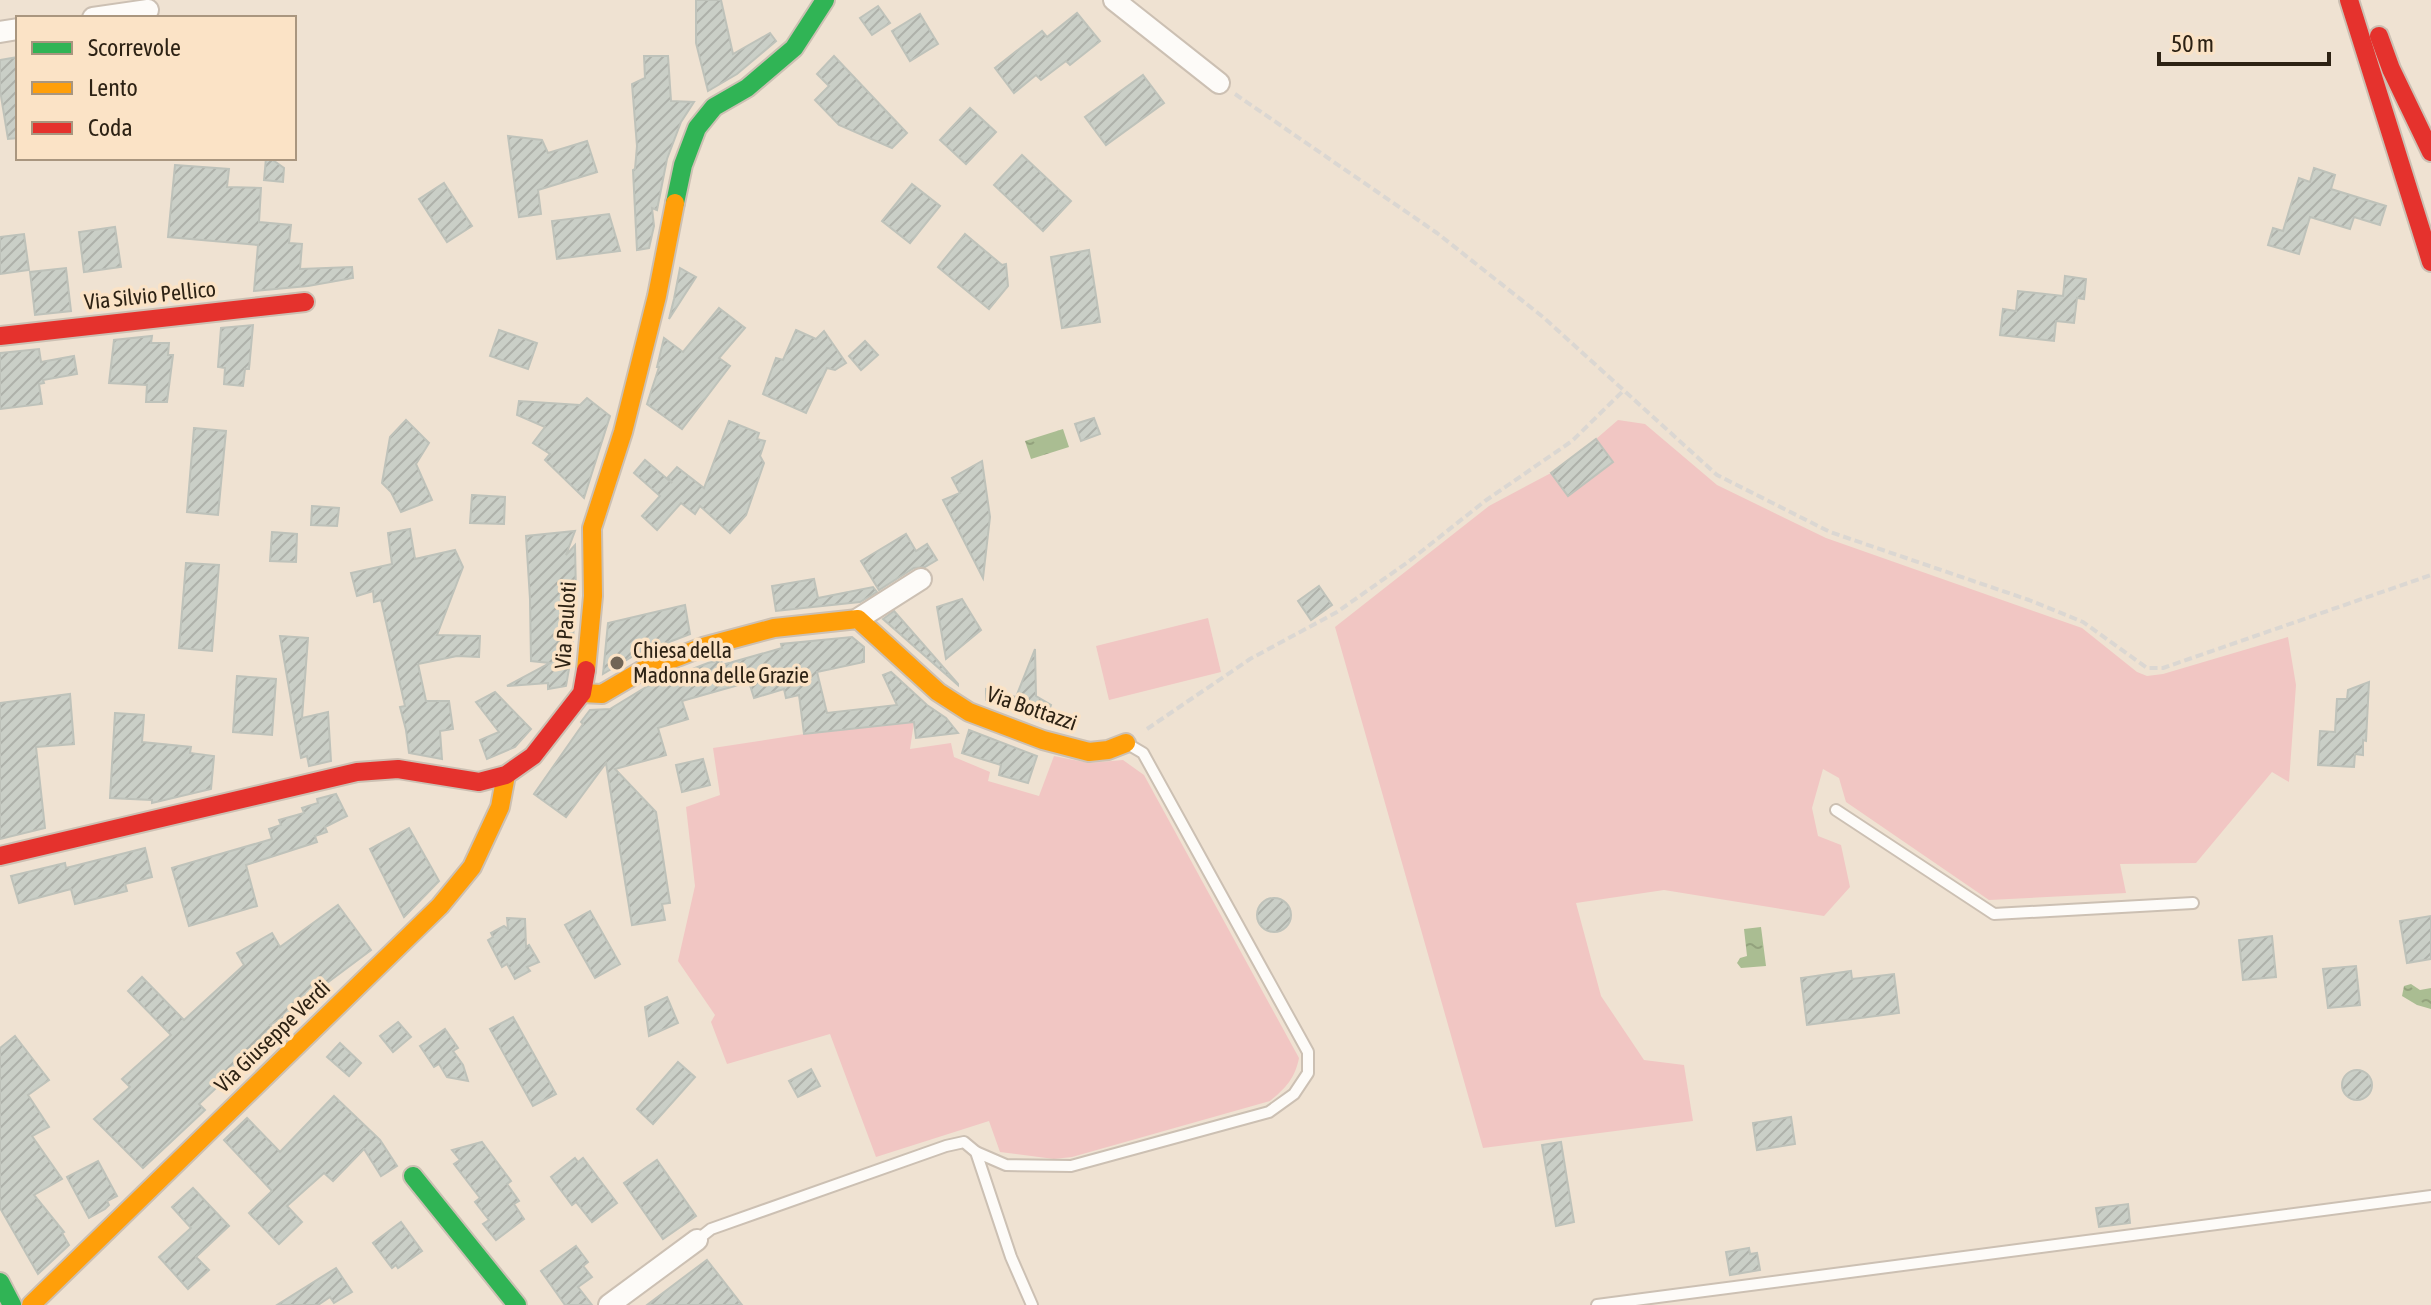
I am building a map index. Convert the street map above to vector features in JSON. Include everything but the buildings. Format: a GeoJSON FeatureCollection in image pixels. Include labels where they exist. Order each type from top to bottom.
{"type":"FeatureCollection","features":[{"type":"Feature","properties":{"kind":"street","name":"Via Pauloti"},"geometry":{"type":"LineString","coordinates":[[506,775],[533,756],[582,693],[589,654],[593,596],[592,528],[623,432],[657,296],[683,165],[697,128],[714,107],[747,88],[794,48],[825,0]]}},
{"type":"Feature","properties":{"kind":"street"},"geometry":{"type":"LineString","coordinates":[[1114,0],[1219,83]]}},
{"type":"Feature","properties":{"kind":"street"},"geometry":{"type":"LineString","coordinates":[[2349,0],[2431,262]]}},
{"type":"Feature","properties":{"kind":"street"},"geometry":{"type":"LineString","coordinates":[[107,16],[148,10]]}},
{"type":"Feature","properties":{"kind":"street"},"geometry":{"type":"LineString","coordinates":[[2373,15],[2391,69],[2431,152]]}},
{"type":"Feature","properties":{"kind":"street","name":"Via Silvio Pellico"},"geometry":{"type":"LineString","coordinates":[[0,336],[305,302]]}},
{"type":"Feature","properties":{"kind":"street"},"geometry":{"type":"LineString","coordinates":[[582,693],[602,694],[641,671],[703,647],[774,628],[858,619],[921,579]]}},
{"type":"Feature","properties":{"kind":"street","name":"Via Bottazzi"},"geometry":{"type":"LineString","coordinates":[[858,619],[938,692],[969,712],[1043,740],[1089,752],[1108,750],[1126,743]]}},
{"type":"Feature","properties":{"kind":"street"},"geometry":{"type":"LineString","coordinates":[[0,856],[357,772],[398,769],[479,782],[506,775]]}},
{"type":"Feature","properties":{"kind":"street","name":"Via Giuseppe Verdi"},"geometry":{"type":"LineString","coordinates":[[31,1305],[440,906],[472,867],[500,807],[506,775]]}},
{"type":"Feature","properties":{"kind":"street"},"geometry":{"type":"LineString","coordinates":[[413,1176],[517,1305]]}},
{"type":"Feature","properties":{"kind":"street"},"geometry":{"type":"LineString","coordinates":[[609,1305],[697,1240]]}},
{"type":"Feature","properties":{"kind":"street"},"geometry":{"type":"LineString","coordinates":[[0,1282],[12,1305]]}},
{"type":"Feature","properties":{"kind":"lane"},"geometry":{"type":"LineString","coordinates":[[697,1240],[711,1229],[946,1146],[964,1142],[976,1152],[1006,1165],[1071,1166],[1269,1112],[1294,1094],[1308,1073],[1308,1052],[1143,753],[1126,743]]}},
{"type":"Feature","properties":{"kind":"lane"},"geometry":{"type":"LineString","coordinates":[[1836,810],[1994,914],[2193,903]]}},
{"type":"Feature","properties":{"kind":"lane"},"geometry":{"type":"LineString","coordinates":[[976,1152],[1011,1257],[1032,1305]]}},
{"type":"Feature","properties":{"kind":"lane"},"geometry":{"type":"LineString","coordinates":[[1597,1305],[2431,1196]]}},
{"type":"Feature","properties":{"kind":"path"},"geometry":{"type":"LineString","coordinates":[[1219,83],[1437,233],[1543,317],[1717,475],[1830,532],[2029,600],[2083,622],[2147,668],[2163,668],[2431,575]]}},
{"type":"Feature","properties":{"kind":"path"},"geometry":{"type":"LineString","coordinates":[[1126,743],[1250,659],[1337,612],[1385,579],[1485,501],[1572,441],[1623,391]]}},
{"type":"Feature","properties":{"kind":"shaded area"},"geometry":{"type":"Polygon","coordinates":[[[1618,420],[1645,424],[1717,485],[1826,538],[2082,628],[2137,672],[2147,676],[2288,637],[2296,685],[2289,782],[2272,772],[2196,863],[2120,864],[2126,893],[1989,900],[1846,802],[1839,778],[1823,769],[1812,808],[1818,836],[1841,845],[1850,887],[1824,916],[1664,890],[1576,903],[1601,996],[1644,1060],[1684,1065],[1693,1121],[1483,1148],[1335,627],[1489,506],[1551,473],[1618,420]]]}},
{"type":"Feature","properties":{"kind":"shaded area"},"geometry":{"type":"Polygon","coordinates":[[[1208,618],[1221,672],[1109,700],[1096,646],[1208,618]]]}},
{"type":"Feature","properties":{"kind":"shaded area"},"geometry":{"type":"Polygon","coordinates":[[[914,722],[910,749],[951,743],[954,757],[990,772],[988,781],[1039,796],[1054,756],[1089,763],[1123,760],[1144,775],[1299,1058],[1292,1077],[1281,1092],[1270,1101],[1072,1157],[1054,1159],[1000,1152],[989,1121],[876,1157],[830,1034],[727,1064],[711,1022],[715,1015],[678,961],[695,886],[686,807],[720,795],[713,748],[914,722]]]}},
{"type":"Feature","properties":{"kind":"water"},"geometry":{"type":"Polygon","coordinates":[[[1063,429],[1069,447],[1031,459],[1025,441],[1063,429]]]}},
{"type":"Feature","properties":{"kind":"water"},"geometry":{"type":"Polygon","coordinates":[[[1761,927],[1766,966],[1741,968],[1737,963],[1747,956],[1744,929],[1761,927]]]}},
{"type":"Feature","properties":{"kind":"water"},"geometry":{"type":"Polygon","coordinates":[[[2411,984],[2420,990],[2431,988],[2431,1009],[2402,996],[2404,986],[2411,984]]]}},
{"type":"Feature","properties":{"kind":"traffic: fast"},"geometry":{"type":"LineString","coordinates":[[675,203],[683,165],[697,128],[714,107],[747,88],[794,48],[825,0]]}},
{"type":"Feature","properties":{"kind":"traffic: fast"},"geometry":{"type":"LineString","coordinates":[[413,1176],[517,1305]]}},
{"type":"Feature","properties":{"kind":"traffic: fast"},"geometry":{"type":"LineString","coordinates":[[0,1282],[12,1305]]}},
{"type":"Feature","properties":{"kind":"traffic: slow"},"geometry":{"type":"LineString","coordinates":[[586,670],[593,596],[592,528],[623,432],[657,296],[675,203]]}},
{"type":"Feature","properties":{"kind":"traffic: slow"},"geometry":{"type":"LineString","coordinates":[[582,693],[602,694],[641,671],[703,647],[774,628],[858,619],[938,692],[969,712],[1043,740],[1089,752],[1108,750],[1126,743]]}},
{"type":"Feature","properties":{"kind":"traffic: slow"},"geometry":{"type":"LineString","coordinates":[[31,1305],[440,906],[472,867],[500,807],[506,775]]}},
{"type":"Feature","properties":{"kind":"traffic: jam"},"geometry":{"type":"LineString","coordinates":[[2349,0],[2431,262]]}},
{"type":"Feature","properties":{"kind":"traffic: jam"},"geometry":{"type":"LineString","coordinates":[[2379,36],[2391,69],[2431,152]]}},
{"type":"Feature","properties":{"kind":"traffic: jam"},"geometry":{"type":"LineString","coordinates":[[0,336],[305,302]]}},
{"type":"Feature","properties":{"kind":"traffic: jam"},"geometry":{"type":"LineString","coordinates":[[0,856],[357,772],[398,769],[479,782],[506,775],[533,756],[582,693],[586,670]]}},
{"type":"Feature","properties":{"kind":"place","name":"Chiesa della Madonna delle Grazie"},"geometry":{"type":"Point","coordinates":[617,663]}}]}
